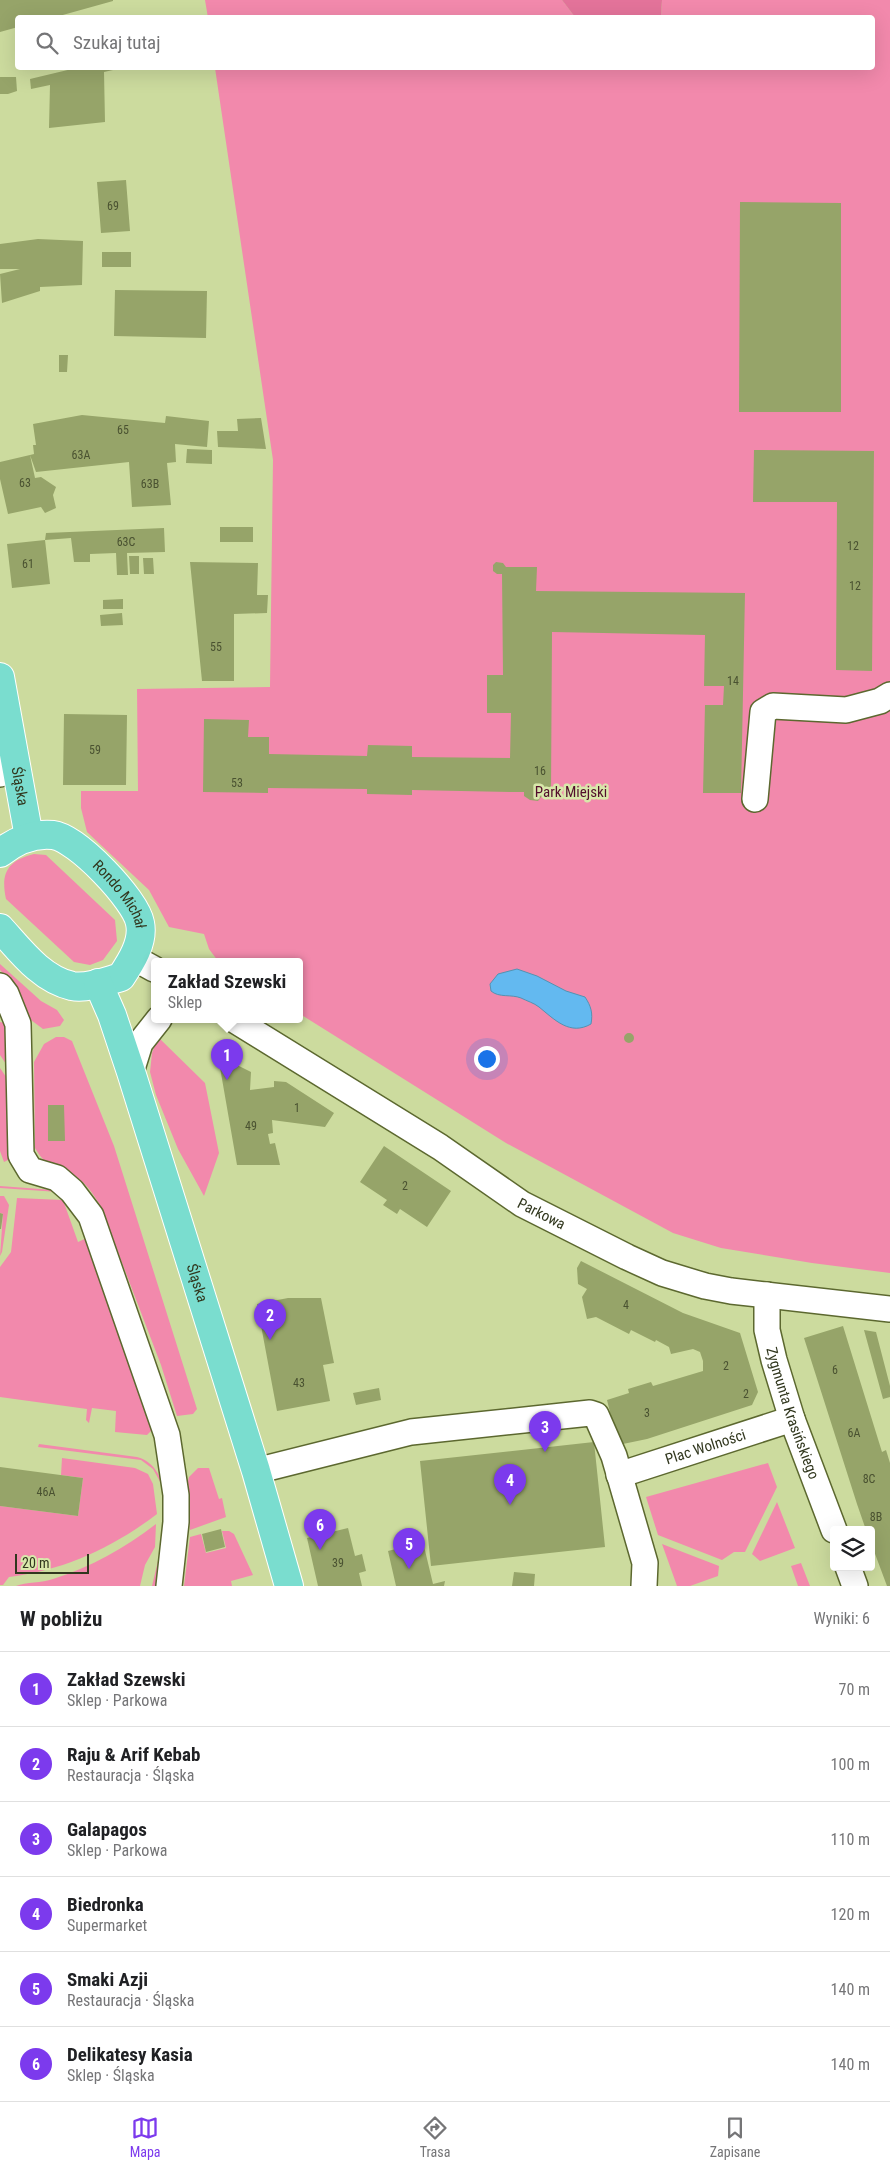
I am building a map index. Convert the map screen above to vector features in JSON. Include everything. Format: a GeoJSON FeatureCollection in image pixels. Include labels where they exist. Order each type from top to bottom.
{"type":"FeatureCollection","features":[{"type":"Feature","properties":{"kind":"main road","name":"Śląska"},"geometry":{"type":"LineString","coordinates":[[0,677],[7,766],[29,837]]}},
{"type":"Feature","properties":{"kind":"main road","name":"Rondo Michał"},"geometry":{"type":"LineString","coordinates":[[0,853],[8,846],[29,837],[55,835],[73,845],[101,868],[130,900],[140,924],[144,963],[121,977],[98,983],[73,986],[52,978],[30,960],[0,928]]}},
{"type":"Feature","properties":{"kind":"main road","name":"Śląska"},"geometry":{"type":"LineString","coordinates":[[98,983],[112,1015],[131,1072],[256,1471],[289,1586]]}},
{"type":"Feature","properties":{"kind":"street"},"geometry":{"type":"LineString","coordinates":[[755,799],[763,712],[773,706],[846,710],[880,701],[890,696]]}},
{"type":"Feature","properties":{"kind":"street"},"geometry":{"type":"LineString","coordinates":[[0,986],[6,994],[18,1024],[21,1155],[30,1170],[57,1178],[72,1191],[91,1216],[167,1435],[176,1504],[173,1556],[168,1586]]}},
{"type":"Feature","properties":{"kind":"street"},"geometry":{"type":"LineString","coordinates":[[131,1072],[140,1043],[156,1023]]}},
{"type":"Feature","properties":{"kind":"street","name":"Parkowa"},"geometry":{"type":"LineString","coordinates":[[239,1023],[440,1147],[531,1208],[662,1273],[705,1286],[890,1309]]}},
{"type":"Feature","properties":{"kind":"street","name":"Zygmunta Krasińskiego"},"geometry":{"type":"LineString","coordinates":[[767,1295],[767,1330],[792,1419],[832,1526]]}},
{"type":"Feature","properties":{"kind":"street"},"geometry":{"type":"LineString","coordinates":[[256,1471],[411,1432],[590,1413],[596,1415],[620,1475],[645,1563],[644,1586]]}},
{"type":"Feature","properties":{"kind":"street","name":"Plac Wolności"},"geometry":{"type":"LineString","coordinates":[[620,1475],[792,1419]]}},
{"type":"Feature","properties":{"kind":"street"},"geometry":{"type":"LineString","coordinates":[[849,1571],[855,1586]]}},
{"type":"Feature","properties":{"kind":"green space"},"geometry":{"type":"Polygon","coordinates":[[[205,0],[562,0],[573,15],[208,15],[205,0]]]}},
{"type":"Feature","properties":{"kind":"green space","name":"Park Miejski"},"geometry":{"type":"Polygon","coordinates":[[[662,0],[890,0],[890,1273],[812,1263],[721,1248],[673,1233],[506,1143],[303,1016],[303,958],[216,958],[209,949],[204,934],[169,927],[149,890],[87,832],[81,808],[81,791],[138,791],[137,689],[270,687],[273,460],[215,70],[875,70],[875,15],[661,15],[662,0]]]}},
{"type":"Feature","properties":{"kind":"green space"},"geometry":{"type":"Polygon","coordinates":[[[34,854],[46,855],[115,920],[117,941],[103,960],[90,965],[74,962],[6,899],[4,881],[8,869],[18,860],[34,854]]]}},
{"type":"Feature","properties":{"kind":"green space"},"geometry":{"type":"Polygon","coordinates":[[[0,964],[41,1001],[57,1010],[64,1020],[60,1026],[43,1029],[27,1017],[18,989],[0,970],[0,964]]]}},
{"type":"Feature","properties":{"kind":"green space"},"geometry":{"type":"Polygon","coordinates":[[[0,1022],[9,1024],[16,1079],[0,1055],[0,1022]]]}},
{"type":"Feature","properties":{"kind":"green space"},"geometry":{"type":"Polygon","coordinates":[[[56,1037],[64,1037],[72,1041],[114,1146],[197,1409],[193,1414],[177,1416],[161,1365],[100,1205],[84,1183],[70,1173],[46,1162],[35,1148],[34,1062],[44,1044],[56,1037]]]}},
{"type":"Feature","properties":{"kind":"green space"},"geometry":{"type":"Polygon","coordinates":[[[158,1037],[205,1083],[219,1153],[204,1196],[178,1149],[156,1095],[150,1072],[152,1053],[158,1037]]]}},
{"type":"Feature","properties":{"kind":"green space"},"geometry":{"type":"Polygon","coordinates":[[[0,1068],[17,1093],[12,1158],[4,1162],[0,1151],[0,1068]]]}},
{"type":"Feature","properties":{"kind":"green space"},"geometry":{"type":"Polygon","coordinates":[[[0,1186],[53,1190],[58,1192],[0,1188],[0,1186]]]}},
{"type":"Feature","properties":{"kind":"green space"},"geometry":{"type":"Polygon","coordinates":[[[0,1196],[4,1196],[9,1205],[0,1256],[3,1214],[0,1213],[0,1196]]]}},
{"type":"Feature","properties":{"kind":"green space"},"geometry":{"type":"Polygon","coordinates":[[[17,1198],[63,1200],[78,1242],[89,1237],[155,1427],[147,1435],[115,1432],[116,1411],[92,1408],[89,1423],[86,1420],[87,1409],[0,1397],[0,1267],[11,1252],[17,1198]]]}},
{"type":"Feature","properties":{"kind":"green space"},"geometry":{"type":"Polygon","coordinates":[[[39,1444],[137,1457],[151,1465],[160,1477],[162,1485],[153,1469],[141,1460],[38,1447],[39,1444]]]}},
{"type":"Feature","properties":{"kind":"green space"},"geometry":{"type":"Polygon","coordinates":[[[62,1458],[135,1468],[148,1474],[153,1484],[157,1514],[123,1537],[87,1556],[49,1569],[9,1577],[3,1585],[0,1585],[0,1506],[78,1516],[83,1478],[61,1475],[62,1458]]]}},
{"type":"Feature","properties":{"kind":"green space"},"geometry":{"type":"Polygon","coordinates":[[[768,1463],[777,1487],[745,1552],[734,1552],[722,1560],[658,1535],[646,1497],[768,1463]]]}},
{"type":"Feature","properties":{"kind":"green space"},"geometry":{"type":"Polygon","coordinates":[[[198,1468],[209,1468],[219,1499],[222,1498],[226,1517],[190,1530],[188,1481],[189,1477],[198,1468]]]}},
{"type":"Feature","properties":{"kind":"green space"},"geometry":{"type":"Polygon","coordinates":[[[162,1485],[166,1513],[165,1533],[158,1586],[152,1586],[163,1540],[162,1485]]]}},
{"type":"Feature","properties":{"kind":"green space"},"geometry":{"type":"Polygon","coordinates":[[[777,1502],[795,1548],[760,1561],[752,1554],[777,1502]]]}},
{"type":"Feature","properties":{"kind":"green space"},"geometry":{"type":"Polygon","coordinates":[[[156,1524],[155,1547],[145,1565],[140,1586],[16,1586],[49,1580],[81,1569],[120,1549],[156,1524]]]}},
{"type":"Feature","properties":{"kind":"green space"},"geometry":{"type":"Polygon","coordinates":[[[222,1531],[229,1531],[234,1534],[253,1575],[231,1581],[232,1586],[184,1586],[190,1537],[201,1534],[206,1553],[226,1548],[222,1531]]]}},
{"type":"Feature","properties":{"kind":"green space"},"geometry":{"type":"Polygon","coordinates":[[[662,1544],[719,1566],[718,1576],[690,1586],[677,1586],[662,1544]]]}},
{"type":"Feature","properties":{"kind":"green space"},"geometry":{"type":"Polygon","coordinates":[[[801,1563],[810,1586],[798,1586],[791,1566],[801,1563]]]}},
{"type":"Feature","properties":{"kind":"shaded area"},"geometry":{"type":"Polygon","coordinates":[[[562,0],[662,0],[661,15],[573,15],[562,0]]]}},
{"type":"Feature","properties":{"kind":"water"},"geometry":{"type":"Polygon","coordinates":[[[517,969],[537,976],[566,991],[585,997],[591,1010],[591,1024],[576,1028],[563,1025],[533,1003],[491,991],[490,984],[498,974],[517,969]]]}},
{"type":"Feature","properties":{"kind":"building"},"geometry":{"type":"Polygon","coordinates":[[[0,0],[113,0],[63,15],[15,15],[15,28],[0,32],[0,0]]]}},
{"type":"Feature","properties":{"kind":"building"},"geometry":{"type":"Polygon","coordinates":[[[68,70],[113,70],[104,72],[105,122],[49,128],[50,85],[31,89],[30,79],[68,70]]]}},
{"type":"Feature","properties":{"kind":"building"},"geometry":{"type":"Polygon","coordinates":[[[0,77],[16,77],[17,91],[0,94],[0,77]]]}},
{"type":"Feature","properties":{"kind":"building"},"geometry":{"type":"Polygon","coordinates":[[[126,180],[130,231],[101,233],[97,182],[126,180]]]}},
{"type":"Feature","properties":{"kind":"building"},"geometry":{"type":"Polygon","coordinates":[[[740,202],[841,203],[841,412],[739,412],[740,202]]]}},
{"type":"Feature","properties":{"kind":"building"},"geometry":{"type":"Polygon","coordinates":[[[38,239],[83,241],[82,285],[40,287],[40,291],[2,303],[0,274],[20,269],[0,269],[0,244],[38,239]]]}},
{"type":"Feature","properties":{"kind":"building"},"geometry":{"type":"Polygon","coordinates":[[[102,252],[131,252],[131,267],[102,267],[102,252]]]}},
{"type":"Feature","properties":{"kind":"building"},"geometry":{"type":"Polygon","coordinates":[[[115,290],[207,291],[206,338],[114,336],[115,290]]]}},
{"type":"Feature","properties":{"kind":"building"},"geometry":{"type":"Polygon","coordinates":[[[59,355],[68,355],[67,372],[59,372],[59,355]]]}},
{"type":"Feature","properties":{"kind":"building"},"geometry":{"type":"Polygon","coordinates":[[[82,415],[165,423],[166,416],[209,421],[207,447],[175,444],[176,462],[167,463],[171,505],[132,507],[129,462],[36,472],[30,455],[34,454],[33,445],[36,445],[33,424],[82,415]]]}},
{"type":"Feature","properties":{"kind":"building"},"geometry":{"type":"Polygon","coordinates":[[[261,418],[266,449],[218,447],[217,431],[238,431],[237,419],[261,418]]]}},
{"type":"Feature","properties":{"kind":"building"},"geometry":{"type":"Polygon","coordinates":[[[187,449],[212,450],[212,464],[186,463],[187,449]]]}},
{"type":"Feature","properties":{"kind":"building"},"geometry":{"type":"Polygon","coordinates":[[[754,450],[874,451],[872,671],[836,670],[837,502],[753,502],[754,450]]]}},
{"type":"Feature","properties":{"kind":"building"},"geometry":{"type":"Polygon","coordinates":[[[30,455],[35,478],[41,477],[56,487],[53,495],[56,508],[45,513],[41,507],[8,514],[0,479],[0,462],[30,455]]]}},
{"type":"Feature","properties":{"kind":"building"},"geometry":{"type":"Polygon","coordinates":[[[220,527],[253,527],[253,542],[220,542],[220,527]]]}},
{"type":"Feature","properties":{"kind":"building"},"geometry":{"type":"Polygon","coordinates":[[[164,528],[165,552],[127,553],[128,575],[117,575],[116,553],[90,554],[90,562],[74,562],[71,538],[45,540],[46,533],[164,528]]]}},
{"type":"Feature","properties":{"kind":"building"},"geometry":{"type":"Polygon","coordinates":[[[45,540],[50,584],[12,588],[7,544],[45,540]]]}},
{"type":"Feature","properties":{"kind":"building"},"geometry":{"type":"Polygon","coordinates":[[[129,556],[139,556],[139,574],[130,574],[129,556]]]}},
{"type":"Feature","properties":{"kind":"building"},"geometry":{"type":"Polygon","coordinates":[[[143,558],[153,558],[154,574],[144,574],[143,558]]]}},
{"type":"Feature","properties":{"kind":"building"},"geometry":{"type":"Polygon","coordinates":[[[190,562],[258,563],[257,595],[268,595],[267,613],[234,614],[234,681],[202,681],[190,562]]]}},
{"type":"Feature","properties":{"kind":"building"},"geometry":{"type":"Polygon","coordinates":[[[496,562],[503,563],[506,567],[537,567],[536,591],[745,593],[741,793],[703,793],[705,705],[723,705],[724,686],[704,686],[705,635],[552,632],[551,793],[542,793],[538,801],[530,800],[524,796],[524,792],[412,790],[412,795],[367,794],[367,789],[268,788],[268,793],[203,792],[204,719],[249,720],[248,737],[269,737],[269,754],[367,756],[368,745],[412,746],[412,757],[510,758],[511,713],[487,713],[487,675],[503,675],[502,574],[497,574],[493,571],[493,565],[496,562]]]}},
{"type":"Feature","properties":{"kind":"building"},"geometry":{"type":"Polygon","coordinates":[[[123,599],[123,609],[103,609],[103,600],[123,599]]]}},
{"type":"Feature","properties":{"kind":"building"},"geometry":{"type":"Polygon","coordinates":[[[122,613],[123,625],[101,626],[100,615],[122,613]]]}},
{"type":"Feature","properties":{"kind":"building"},"geometry":{"type":"Polygon","coordinates":[[[64,714],[127,715],[126,785],[63,785],[64,714]]]}},
{"type":"Feature","properties":{"kind":"building"},"geometry":{"type":"Polygon","coordinates":[[[629,1033],[634,1038],[629,1043],[624,1038],[629,1033]]]}},
{"type":"Feature","properties":{"kind":"building"},"geometry":{"type":"Polygon","coordinates":[[[237,1055],[235,1064],[251,1072],[250,1090],[274,1087],[274,1081],[286,1082],[334,1113],[325,1127],[272,1120],[273,1133],[268,1134],[270,1144],[275,1143],[280,1165],[237,1165],[218,1056],[237,1055]]]}},
{"type":"Feature","properties":{"kind":"building"},"geometry":{"type":"Polygon","coordinates":[[[48,1105],[64,1105],[65,1141],[48,1141],[48,1105]]]}},
{"type":"Feature","properties":{"kind":"building"},"geometry":{"type":"Polygon","coordinates":[[[384,1146],[451,1191],[427,1227],[400,1209],[397,1214],[383,1205],[387,1200],[360,1182],[384,1146]]]}},
{"type":"Feature","properties":{"kind":"building"},"geometry":{"type":"Polygon","coordinates":[[[0,1213],[3,1214],[1,1229],[0,1229],[0,1213]]]}},
{"type":"Feature","properties":{"kind":"building"},"geometry":{"type":"Polygon","coordinates":[[[581,1261],[683,1313],[740,1333],[758,1392],[752,1405],[647,1439],[618,1445],[607,1400],[629,1393],[628,1389],[651,1382],[653,1386],[703,1371],[703,1361],[700,1352],[693,1349],[671,1354],[669,1347],[656,1340],[655,1342],[631,1330],[629,1334],[596,1317],[587,1319],[582,1297],[587,1289],[578,1284],[577,1268],[581,1261]]]}},
{"type":"Feature","properties":{"kind":"building"},"geometry":{"type":"Polygon","coordinates":[[[288,1298],[321,1298],[334,1363],[323,1365],[330,1401],[277,1411],[257,1304],[288,1298]]]}},
{"type":"Feature","properties":{"kind":"building"},"geometry":{"type":"Polygon","coordinates":[[[843,1326],[882,1452],[886,1450],[890,1463],[890,1586],[887,1586],[875,1554],[875,1526],[865,1526],[804,1338],[843,1326]]]}},
{"type":"Feature","properties":{"kind":"building"},"geometry":{"type":"Polygon","coordinates":[[[864,1330],[876,1332],[890,1386],[890,1397],[883,1399],[864,1330]]]}},
{"type":"Feature","properties":{"kind":"building"},"geometry":{"type":"Polygon","coordinates":[[[379,1388],[381,1400],[356,1405],[353,1393],[379,1388]]]}},
{"type":"Feature","properties":{"kind":"building"},"geometry":{"type":"Polygon","coordinates":[[[594,1442],[605,1547],[431,1566],[420,1461],[594,1442]]]}},
{"type":"Feature","properties":{"kind":"building"},"geometry":{"type":"Polygon","coordinates":[[[0,1467],[83,1478],[78,1516],[0,1506],[0,1467]]]}},
{"type":"Feature","properties":{"kind":"building"},"geometry":{"type":"Polygon","coordinates":[[[348,1528],[355,1556],[362,1554],[366,1571],[359,1573],[362,1586],[318,1586],[307,1538],[348,1528]]]}},
{"type":"Feature","properties":{"kind":"building"},"geometry":{"type":"Polygon","coordinates":[[[221,1529],[225,1547],[206,1552],[202,1534],[221,1529]]]}},
{"type":"Feature","properties":{"kind":"building"},"geometry":{"type":"Polygon","coordinates":[[[423,1542],[433,1584],[445,1581],[444,1586],[396,1586],[388,1551],[423,1542]]]}},
{"type":"Feature","properties":{"kind":"building"},"geometry":{"type":"Polygon","coordinates":[[[514,1572],[535,1574],[534,1586],[512,1586],[514,1572]]]}},
{"type":"Feature","properties":{"kind":"place","name":"Zakład Szewski"},"geometry":{"type":"Point","coordinates":[227,1080]}},
{"type":"Feature","properties":{"kind":"place","name":"Raju & Arif Kebab"},"geometry":{"type":"Point","coordinates":[270,1340]}},
{"type":"Feature","properties":{"kind":"place","name":"Galapagos"},"geometry":{"type":"Point","coordinates":[545,1452]}},
{"type":"Feature","properties":{"kind":"place","name":"Biedronka"},"geometry":{"type":"Point","coordinates":[510,1505]}},
{"type":"Feature","properties":{"kind":"place","name":"Delikatesy Kasia"},"geometry":{"type":"Point","coordinates":[320,1550]}},
{"type":"Feature","properties":{"kind":"place","name":"Smaki Azji"},"geometry":{"type":"Point","coordinates":[409,1569]}}]}
